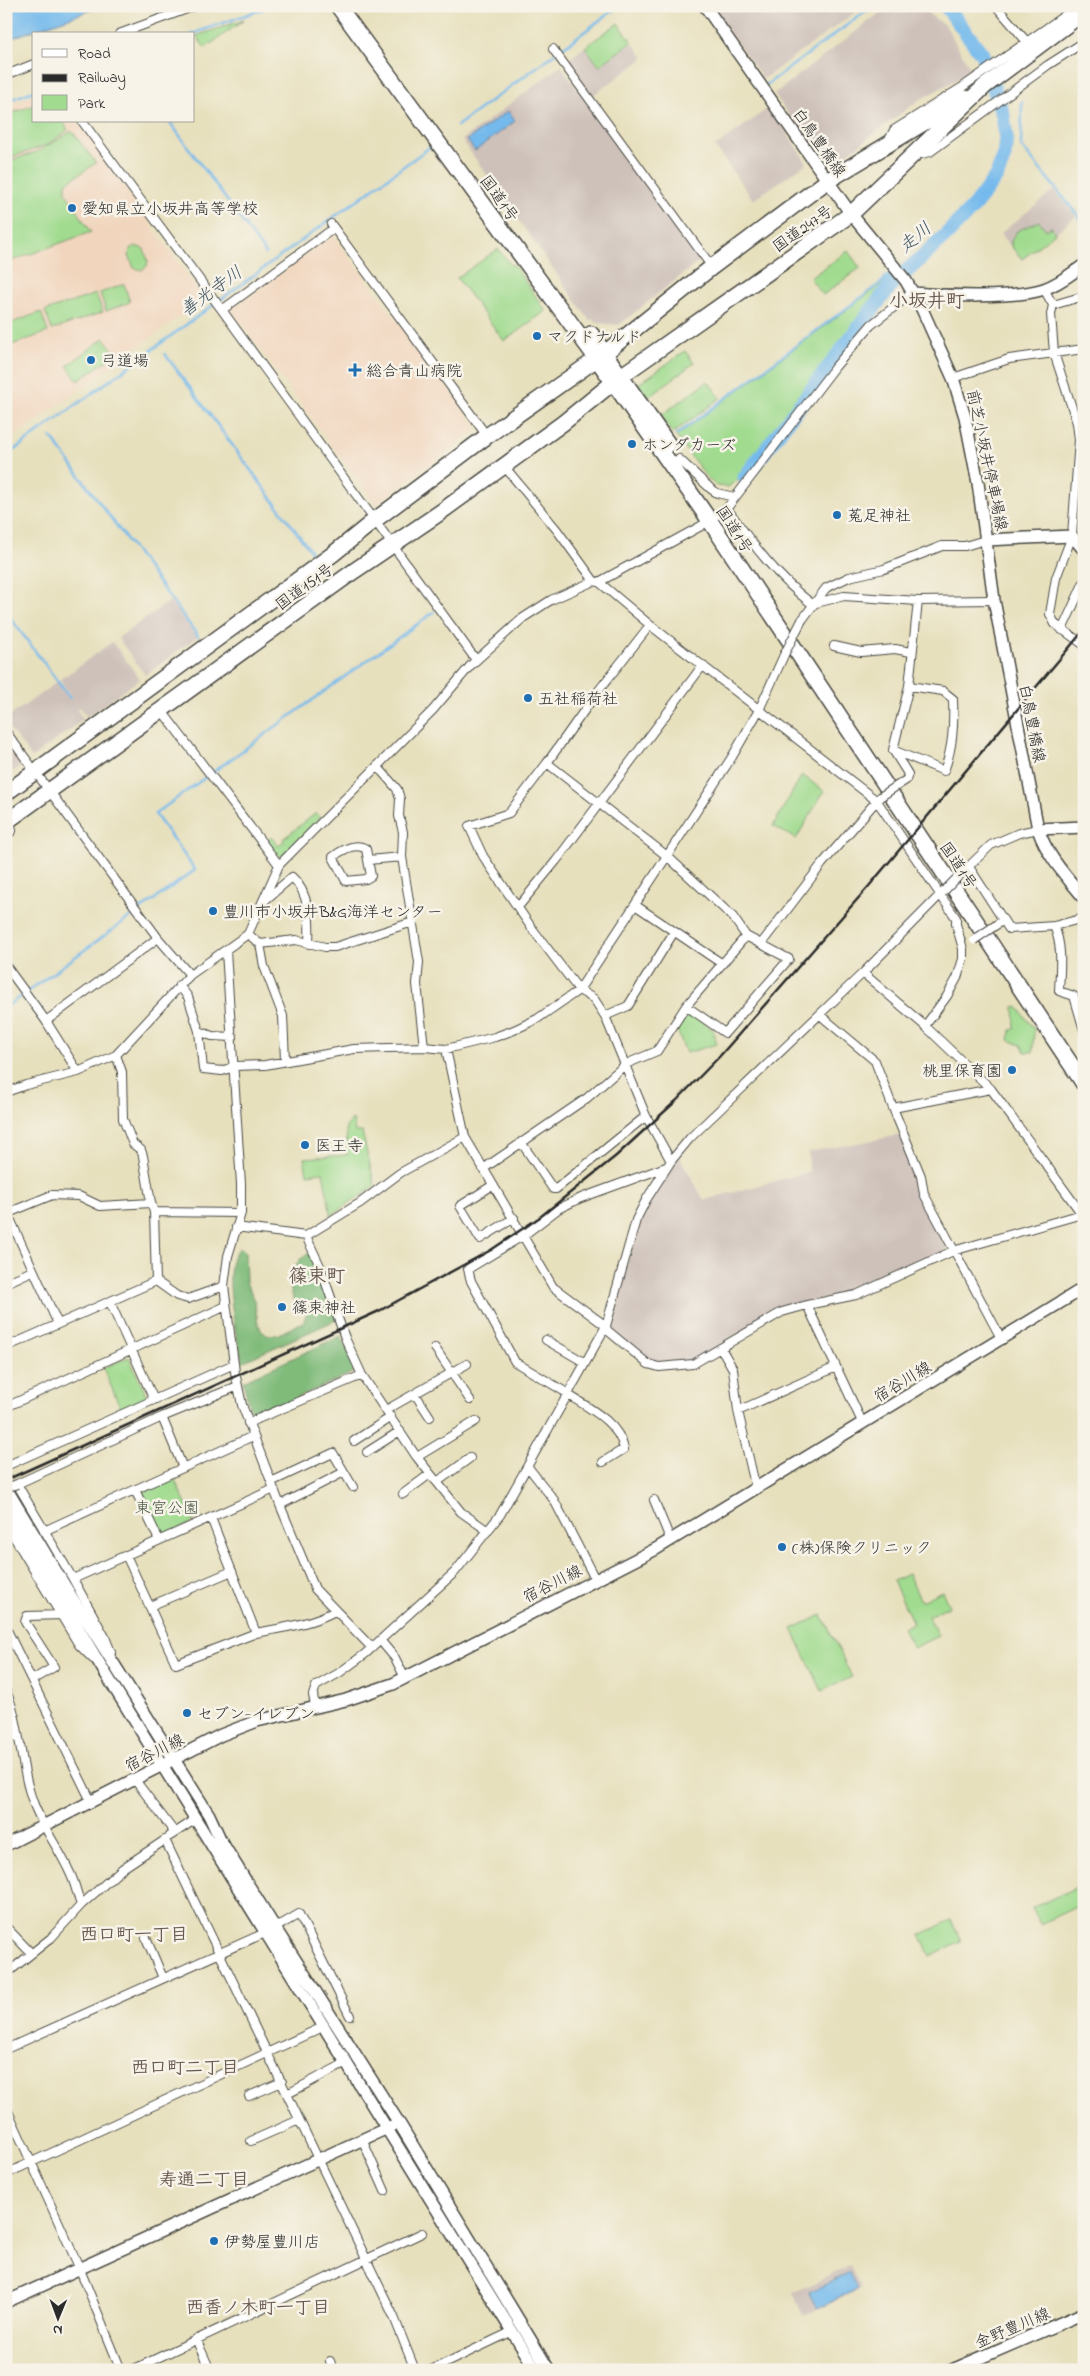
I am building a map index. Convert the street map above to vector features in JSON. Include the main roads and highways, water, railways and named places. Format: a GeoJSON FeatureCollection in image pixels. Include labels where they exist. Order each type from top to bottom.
{"type":"FeatureCollection","features":[{"type":"Feature","properties":{"kind":"highway","name":"国道1号"},"geometry":{"type":"LineString","coordinates":[[338,6],[601,356]]}},
{"type":"Feature","properties":{"kind":"highway","name":"国道1号"},"geometry":{"type":"LineString","coordinates":[[350,6],[617,380],[718,515],[1084,1084]]}},
{"type":"Feature","properties":{"kind":"highway","name":"国道247号"},"geometry":{"type":"LineString","coordinates":[[617,380],[851,214],[1025,49],[1084,12]]}},
{"type":"Feature","properties":{"kind":"highway","name":"国道247号"},"geometry":{"type":"LineString","coordinates":[[601,356],[712,267],[827,180],[985,86]]}},
{"type":"Feature","properties":{"kind":"highway","name":"国道151号"},"geometry":{"type":"LineString","coordinates":[[6,793],[325,560],[487,436],[601,356]]}},
{"type":"Feature","properties":{"kind":"highway","name":"国道1号"},"geometry":{"type":"LineString","coordinates":[[617,380],[679,459],[718,515],[1084,1069]]}},
{"type":"Feature","properties":{"kind":"highway","name":"国道151号"},"geometry":{"type":"LineString","coordinates":[[8,820],[162,711],[346,576],[394,545],[504,466],[617,380]]}},
{"type":"Feature","properties":{"kind":"main road","name":"白鳥豊橋線"},"geometry":{"type":"LineString","coordinates":[[705,6],[851,214],[898,270],[912,293]]}},
{"type":"Feature","properties":{"kind":"main road"},"geometry":{"type":"LineString","coordinates":[[912,293],[1006,294],[1044,289],[1068,277],[1084,265]]}},
{"type":"Feature","properties":{"kind":"main road","name":"前芝小坂井停車場線"},"geometry":{"type":"LineString","coordinates":[[912,293],[922,308],[953,378],[971,445],[985,540],[1072,536],[1084,550]]}},
{"type":"Feature","properties":{"kind":"main road","name":"白鳥豊橋線"},"geometry":{"type":"LineString","coordinates":[[985,540],[994,600],[1038,829],[1043,846],[1050,857],[1084,898]]}},
{"type":"Feature","properties":{"kind":"main road"},"geometry":{"type":"LineString","coordinates":[[1038,829],[1084,827]]}},
{"type":"Feature","properties":{"kind":"main road","name":"宿谷川線"},"geometry":{"type":"LineString","coordinates":[[6,1845],[250,1723],[373,1692],[405,1678],[671,1541],[1002,1340],[1084,1288]]}},
{"type":"Feature","properties":{"kind":"main road"},"geometry":{"type":"LineString","coordinates":[[10,1487],[116,1667],[174,1760],[325,2026],[536,2370]]}},
{"type":"Feature","properties":{"kind":"main road"},"geometry":{"type":"LineString","coordinates":[[6,1508],[196,1819],[399,2123],[549,2370]]}},
{"type":"Feature","properties":{"kind":"main road"},"geometry":{"type":"LineString","coordinates":[[6,2302],[79,2267],[399,2123]]}},
{"type":"Feature","properties":{"kind":"main road","name":"金野豊川線"},"geometry":{"type":"LineString","coordinates":[[952,2370],[1084,2313]]}},
{"type":"Feature","properties":{"kind":"water"},"geometry":{"type":"Polygon","coordinates":[[[6,6],[103,6],[6,40],[6,6]]]}},
{"type":"Feature","properties":{"kind":"water"},"geometry":{"type":"Polygon","coordinates":[[[508,111],[515,121],[475,151],[467,140],[508,111]]]}},
{"type":"Feature","properties":{"kind":"water"},"geometry":{"type":"Polygon","coordinates":[[[850,2273],[857,2288],[817,2308],[809,2292],[850,2273]]]}},
{"type":"Feature","properties":{"kind":"waterway"},"geometry":{"type":"LineString","coordinates":[[195,33],[271,6]]}},
{"type":"Feature","properties":{"kind":"waterway","name":"善光寺川"},"geometry":{"type":"LineString","coordinates":[[457,126],[619,6]]}},
{"type":"Feature","properties":{"kind":"waterway"},"geometry":{"type":"LineString","coordinates":[[766,85],[873,6]]}},
{"type":"Feature","properties":{"kind":"waterway","name":"走川"},"geometry":{"type":"LineString","coordinates":[[745,477],[891,285],[890,282],[908,270],[946,235],[975,205],[997,175],[1004,157],[1006,137],[1003,115],[982,54],[946,6]]}},
{"type":"Feature","properties":{"kind":"waterway"},"geometry":{"type":"LineString","coordinates":[[6,101],[32,92]]}},
{"type":"Feature","properties":{"kind":"waterway"},"geometry":{"type":"LineString","coordinates":[[1022,102],[1021,146],[1084,223]]}},
{"type":"Feature","properties":{"kind":"waterway"},"geometry":{"type":"LineString","coordinates":[[170,122],[266,254]]}},
{"type":"Feature","properties":{"kind":"waterway","name":"善光寺川"},"geometry":{"type":"LineString","coordinates":[[6,456],[430,147]]}},
{"type":"Feature","properties":{"kind":"waterway"},"geometry":{"type":"LineString","coordinates":[[676,435],[890,276],[897,274]]}},
{"type":"Feature","properties":{"kind":"waterway"},"geometry":{"type":"LineString","coordinates":[[165,354],[312,553]]}},
{"type":"Feature","properties":{"kind":"waterway"},"geometry":{"type":"LineString","coordinates":[[51,437],[198,636]]}},
{"type":"Feature","properties":{"kind":"waterway"},"geometry":{"type":"LineString","coordinates":[[6,612],[70,698]]}},
{"type":"Feature","properties":{"kind":"waterway"},"geometry":{"type":"LineString","coordinates":[[6,1007],[195,870],[155,814],[434,612]]}},
{"type":"Feature","properties":{"kind":"railway"},"geometry":{"type":"LineString","coordinates":[[6,1480],[379,1311],[491,1250],[540,1217],[616,1156],[676,1101],[719,1057],[869,886],[1084,630]]}},
{"type":"Feature","properties":{"kind":"place","name":"愛知県立小坂井高等学校"},"geometry":{"type":"Point","coordinates":[72,208]}},
{"type":"Feature","properties":{"kind":"place","name":"マクドナルド"},"geometry":{"type":"Point","coordinates":[537,336]}},
{"type":"Feature","properties":{"kind":"place","name":"弓道場"},"geometry":{"type":"Point","coordinates":[91,360]}},
{"type":"Feature","properties":{"kind":"place","name":"総合青山病院"},"geometry":{"type":"Point","coordinates":[355,370]}},
{"type":"Feature","properties":{"kind":"place","name":"ホンダカーズ"},"geometry":{"type":"Point","coordinates":[632,444]}},
{"type":"Feature","properties":{"kind":"place","name":"菟足神社"},"geometry":{"type":"Point","coordinates":[837,515]}},
{"type":"Feature","properties":{"kind":"place","name":"五社稲荷社"},"geometry":{"type":"Point","coordinates":[528,698]}},
{"type":"Feature","properties":{"kind":"place","name":"豊川市小坂井B&G海洋センター"},"geometry":{"type":"Point","coordinates":[213,911]}},
{"type":"Feature","properties":{"kind":"place","name":"桃里保育園"},"geometry":{"type":"Point","coordinates":[1012,1070]}},
{"type":"Feature","properties":{"kind":"place","name":"医王寺"},"geometry":{"type":"Point","coordinates":[305,1145]}},
{"type":"Feature","properties":{"kind":"place","name":"篠束神社"},"geometry":{"type":"Point","coordinates":[282,1307]}},
{"type":"Feature","properties":{"kind":"place","name":"(株)保険クリニック"},"geometry":{"type":"Point","coordinates":[782,1547]}},
{"type":"Feature","properties":{"kind":"place","name":"セブン-イレブン"},"geometry":{"type":"Point","coordinates":[187,1713]}},
{"type":"Feature","properties":{"kind":"place","name":"伊勢屋豊川店"},"geometry":{"type":"Point","coordinates":[214,2241]}},
{"type":"Feature","properties":{"kind":"district","name":"小坂井町"},"geometry":{"type":"Point","coordinates":[927,300]}},
{"type":"Feature","properties":{"kind":"district","name":"篠束町"},"geometry":{"type":"Point","coordinates":[317,1275]}},
{"type":"Feature","properties":{"kind":"district","name":"西口町一丁目"},"geometry":{"type":"Point","coordinates":[134,1934]}},
{"type":"Feature","properties":{"kind":"district","name":"西口町二丁目"},"geometry":{"type":"Point","coordinates":[185,2067]}},
{"type":"Feature","properties":{"kind":"district","name":"寿通二丁目"},"geometry":{"type":"Point","coordinates":[204,2179]}},
{"type":"Feature","properties":{"kind":"district","name":"西香ノ木町一丁目"},"geometry":{"type":"Point","coordinates":[258,2307]}},
{"type":"Feature","properties":{"kind":"park label","name":"東宮公園"},"geometry":{"type":"Point","coordinates":[167,1507]}}]}
